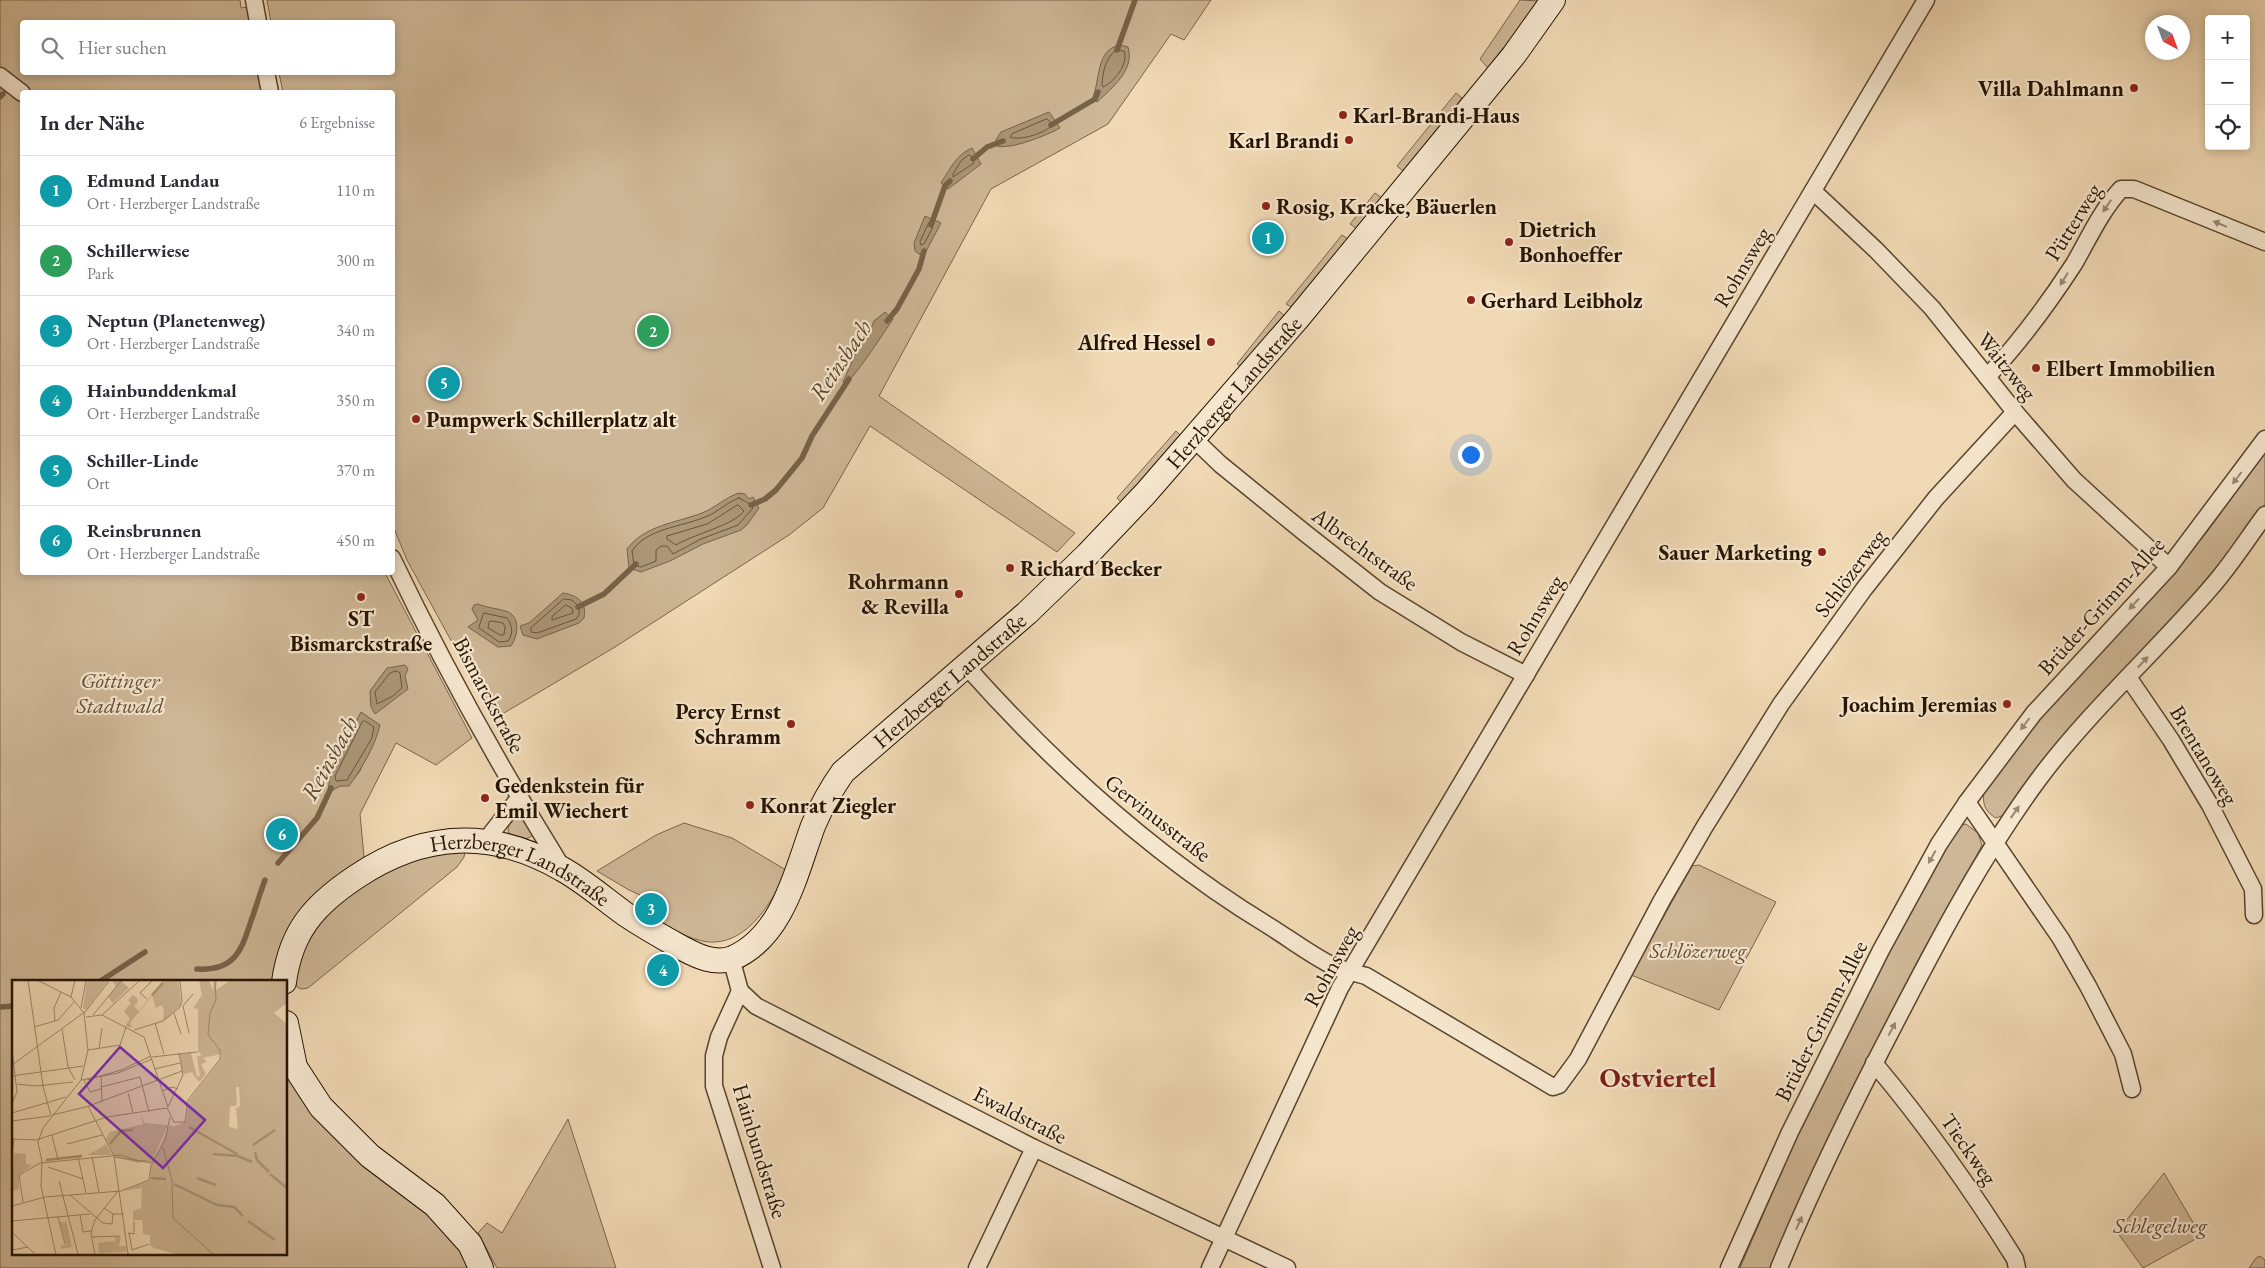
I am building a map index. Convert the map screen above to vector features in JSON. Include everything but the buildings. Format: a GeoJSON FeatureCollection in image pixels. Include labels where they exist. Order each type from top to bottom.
{"type":"FeatureCollection","features":[{"type":"Feature","properties":{"kind":"street"},"geometry":{"type":"LineString","coordinates":[[254,0],[258,20]]}},
{"type":"Feature","properties":{"kind":"street","name":"Herzberger Landstraße"},"geometry":{"type":"LineString","coordinates":[[284,980],[288,959],[296,938],[318,908],[339,889],[390,857],[421,845],[486,840],[525,850],[564,870],[626,915],[688,951],[704,958],[716,960],[731,958],[750,948],[768,930],[784,902],[794,881],[822,805],[843,772],[1027,613],[1087,555],[1145,494],[1248,377],[1344,262],[1514,55],[1553,0]]}},
{"type":"Feature","properties":{"kind":"street","name":"Rohnsweg"},"geometry":{"type":"LineString","coordinates":[[1210,1268],[1340,988],[1926,0]]}},
{"type":"Feature","properties":{"kind":"street"},"geometry":{"type":"LineString","coordinates":[[267,75],[270,90]]}},
{"type":"Feature","properties":{"kind":"street"},"geometry":{"type":"LineString","coordinates":[[0,76],[20,91]]}},
{"type":"Feature","properties":{"kind":"street","name":"Pütterweg"},"geometry":{"type":"LineString","coordinates":[[1987,377],[2028,331],[2056,292],[2090,238],[2106,205],[2121,189],[2134,189],[2265,242]]}},
{"type":"Feature","properties":{"kind":"street","name":"Waitzweg"},"geometry":{"type":"LineString","coordinates":[[1813,191],[1876,250],[1932,308],[2015,412],[2074,480],[2169,567]]}},
{"type":"Feature","properties":{"kind":"street","name":"Schlözerweg"},"geometry":{"type":"LineString","coordinates":[[1350,971],[1366,976],[1552,1087],[1559,1085],[1578,1059],[1662,900],[1781,704],[1864,590],[1936,498],[2015,412]]}},
{"type":"Feature","properties":{"kind":"street","name":"Albrechtstraße"},"geometry":{"type":"LineString","coordinates":[[1193,438],[1220,464],[1289,521],[1380,592],[1462,642],[1526,675]]}},
{"type":"Feature","properties":{"kind":"street","name":"Brüder-Grimm-Allee"},"geometry":{"type":"LineString","coordinates":[[1729,1268],[1790,1132],[1881,950],[1939,844],[1967,802],[2034,713],[2169,567],[2202,526],[2265,438]]}},
{"type":"Feature","properties":{"kind":"street"},"geometry":{"type":"LineString","coordinates":[[1782,1266],[1821,1173],[1874,1063],[1941,935],[1995,841],[2039,778],[2128,677],[2215,583],[2265,515]]}},
{"type":"Feature","properties":{"kind":"street","name":"Bismarckstraße"},"geometry":{"type":"LineString","coordinates":[[395,564],[519,798],[564,870]]}},
{"type":"Feature","properties":{"kind":"street","name":"Gervinusstraße"},"geometry":{"type":"LineString","coordinates":[[966,666],[1056,762],[1163,855],[1242,910],[1334,966],[1350,971]]}},
{"type":"Feature","properties":{"kind":"street","name":"Brentanoweg"},"geometry":{"type":"LineString","coordinates":[[2128,677],[2171,740],[2210,805],[2253,889],[2254,915]]}},
{"type":"Feature","properties":{"kind":"street"},"geometry":{"type":"LineString","coordinates":[[486,840],[519,798]]}},
{"type":"Feature","properties":{"kind":"street"},"geometry":{"type":"LineString","coordinates":[[1967,802],[2061,939],[2123,1054],[2132,1088]]}},
{"type":"Feature","properties":{"kind":"street"},"geometry":{"type":"LineString","coordinates":[[731,958],[740,991]]}},
{"type":"Feature","properties":{"kind":"street","name":"Ewaldstraße"},"geometry":{"type":"LineString","coordinates":[[740,991],[756,1006],[1034,1148],[1287,1268]]}},
{"type":"Feature","properties":{"kind":"street","name":"Hainbundstraße"},"geometry":{"type":"LineString","coordinates":[[740,991],[719,1037],[714,1056],[714,1086],[772,1268]]}},
{"type":"Feature","properties":{"kind":"street"},"geometry":{"type":"LineString","coordinates":[[288,1033],[295,1067],[321,1107],[370,1156],[435,1205],[470,1244],[481,1268]]}},
{"type":"Feature","properties":{"kind":"street","name":"Tieckweg"},"geometry":{"type":"LineString","coordinates":[[1874,1063],[1919,1118],[1959,1174],[2015,1259],[2017,1268]]}},
{"type":"Feature","properties":{"kind":"street"},"geometry":{"type":"LineString","coordinates":[[977,1268],[1034,1148]]}},
{"type":"Feature","properties":{"kind":"green space","name":"Göttinger Stadtwald"},"geometry":{"type":"Polygon","coordinates":[[[0,0],[240,0],[241,8],[247,7],[250,20],[20,20],[20,75],[260,75],[263,90],[20,90],[20,575],[386,575],[472,738],[436,765],[396,743],[360,814],[364,857],[303,914],[278,980],[12,980],[12,1256],[288,1256],[288,1067],[429,1208],[464,1251],[472,1268],[0,1268],[0,0]],[[361,713],[330,775],[340,786],[349,785],[360,771],[366,756],[361,713]]]}},
{"type":"Feature","properties":{"kind":"green space"},"geometry":{"type":"Polygon","coordinates":[[[267,0],[1211,0],[1184,40],[1171,34],[1108,124],[991,189],[879,396],[1075,533],[1057,552],[870,426],[823,508],[789,535],[615,647],[494,719],[407,560],[395,531],[395,90],[283,90],[279,75],[395,75],[395,20],[271,20],[267,0]]]}},
{"type":"Feature","properties":{"kind":"green space"},"geometry":{"type":"Polygon","coordinates":[[[1520,0],[1539,1],[1488,68],[1480,59],[1520,0]]]}},
{"type":"Feature","properties":{"kind":"green space"},"geometry":{"type":"Polygon","coordinates":[[[1456,93],[1462,98],[1403,171],[1397,166],[1456,93]]]}},
{"type":"Feature","properties":{"kind":"green space"},"geometry":{"type":"Polygon","coordinates":[[[1375,193],[1382,198],[1357,229],[1350,224],[1375,193]]]}},
{"type":"Feature","properties":{"kind":"green space"},"geometry":{"type":"Polygon","coordinates":[[[1342,235],[1348,239],[1293,308],[1286,304],[1342,235]]]}},
{"type":"Feature","properties":{"kind":"green space"},"geometry":{"type":"Polygon","coordinates":[[[1279,311],[1285,316],[1242,368],[1237,364],[1279,311]]]}},
{"type":"Feature","properties":{"kind":"green space"},"geometry":{"type":"Polygon","coordinates":[[[1176,431],[1181,436],[1122,503],[1117,498],[1176,431]]]}},
{"type":"Feature","properties":{"kind":"green space"},"geometry":{"type":"Polygon","coordinates":[[[2265,452],[2265,504],[2247,529],[2193,595],[2048,754],[2004,815],[1996,818],[1988,812],[1984,804],[1986,786],[2045,711],[2157,592],[2207,532],[2265,452]]]}},
{"type":"Feature","properties":{"kind":"green space"},"geometry":{"type":"Polygon","coordinates":[[[518,816],[522,818],[533,835],[521,839],[509,834],[509,824],[518,816]]]}},
{"type":"Feature","properties":{"kind":"green space"},"geometry":{"type":"Polygon","coordinates":[[[684,823],[732,838],[786,870],[765,909],[744,931],[731,938],[717,942],[702,941],[678,932],[641,909],[640,895],[597,871],[656,835],[684,823]]]}},
{"type":"Feature","properties":{"kind":"green space"},"geometry":{"type":"Polygon","coordinates":[[[1966,824],[1978,833],[1982,845],[1916,964],[1859,1077],[1804,1191],[1771,1268],[1740,1268],[1795,1141],[1890,951],[1952,837],[1961,825],[1966,824]]]}},
{"type":"Feature","properties":{"kind":"green space"},"geometry":{"type":"Polygon","coordinates":[[[465,852],[457,867],[308,988],[301,989],[297,987],[296,979],[299,965],[312,936],[336,907],[351,894],[401,865],[430,856],[465,852]]]}},
{"type":"Feature","properties":{"kind":"green space","name":"Schlözerweg"},"geometry":{"type":"Polygon","coordinates":[[[1699,865],[1776,902],[1719,1010],[1631,975],[1692,866],[1699,865]]]}},
{"type":"Feature","properties":{"kind":"green space"},"geometry":{"type":"Polygon","coordinates":[[[568,1119],[616,1268],[497,1268],[478,1233],[487,1223],[502,1233],[568,1119]]]}},
{"type":"Feature","properties":{"kind":"green space","name":"Schlegelweg"},"geometry":{"type":"Polygon","coordinates":[[[2164,1173],[2201,1236],[2143,1268],[2117,1232],[2164,1173]]]}},
{"type":"Feature","properties":{"kind":"green space"},"geometry":{"type":"Polygon","coordinates":[[[2260,1256],[2265,1260],[2265,1268],[2249,1268],[2256,1258],[2260,1256]]]}},
{"type":"Feature","properties":{"kind":"water"},"geometry":{"type":"Polygon","coordinates":[[[1120,45],[1128,47],[1128,63],[1125,71],[1115,85],[1097,102],[1093,97],[1100,66],[1107,52],[1120,45]]]}},
{"type":"Feature","properties":{"kind":"water"},"geometry":{"type":"Polygon","coordinates":[[[1049,112],[1060,128],[1019,144],[1003,147],[997,146],[996,140],[1001,132],[1049,112]]]}},
{"type":"Feature","properties":{"kind":"water"},"geometry":{"type":"Polygon","coordinates":[[[972,148],[981,164],[948,189],[941,183],[958,158],[972,148]]]}},
{"type":"Feature","properties":{"kind":"water"},"geometry":{"type":"Polygon","coordinates":[[[925,216],[941,223],[923,257],[915,251],[914,243],[925,216]]]}},
{"type":"Feature","properties":{"kind":"water"},"geometry":{"type":"Polygon","coordinates":[[[885,312],[893,319],[846,384],[843,382],[857,351],[867,338],[874,321],[885,312]]]}},
{"type":"Feature","properties":{"kind":"water"},"geometry":{"type":"Polygon","coordinates":[[[739,493],[745,494],[749,499],[753,497],[759,508],[741,530],[703,544],[670,561],[641,572],[629,568],[627,549],[634,541],[652,530],[702,513],[739,493]]]}},
{"type":"Feature","properties":{"kind":"water"},"geometry":{"type":"Polygon","coordinates":[[[563,593],[580,600],[585,612],[584,618],[579,623],[537,639],[523,635],[520,626],[529,623],[563,593]]]}},
{"type":"Feature","properties":{"kind":"water"},"geometry":{"type":"Polygon","coordinates":[[[478,604],[510,613],[513,616],[516,620],[517,629],[511,646],[498,647],[468,627],[478,620],[472,609],[474,605],[478,604]]]}},
{"type":"Feature","properties":{"kind":"water"},"geometry":{"type":"Polygon","coordinates":[[[405,665],[408,669],[405,676],[408,689],[375,714],[371,707],[370,691],[387,668],[405,665]]]}},
{"type":"Feature","properties":{"kind":"water"},"geometry":{"type":"Polygon","coordinates":[[[361,712],[380,725],[375,741],[349,786],[340,786],[328,793],[330,775],[361,712]]]}},
{"type":"Feature","properties":{"kind":"waterway","name":"Reinsbach"},"geometry":{"type":"LineString","coordinates":[[1117,50],[1135,0]]}},
{"type":"Feature","properties":{"kind":"waterway","name":"Reinsbach"},"geometry":{"type":"LineString","coordinates":[[1051,125],[1095,99],[1098,92]]}},
{"type":"Feature","properties":{"kind":"waterway"},"geometry":{"type":"LineString","coordinates":[[0,97],[3,94]]}},
{"type":"Feature","properties":{"kind":"waterway","name":"Reinsbach"},"geometry":{"type":"LineString","coordinates":[[973,159],[987,147],[1003,141]]}},
{"type":"Feature","properties":{"kind":"waterway","name":"Reinsbach"},"geometry":{"type":"LineString","coordinates":[[931,225],[945,186],[950,181]]}},
{"type":"Feature","properties":{"kind":"waterway","name":"Reinsbach"},"geometry":{"type":"LineString","coordinates":[[887,321],[897,309],[919,269],[924,251]]}},
{"type":"Feature","properties":{"kind":"waterway","name":"Reinsbach"},"geometry":{"type":"LineString","coordinates":[[751,505],[765,499],[776,490],[802,458],[812,436],[849,379]]}},
{"type":"Feature","properties":{"kind":"waterway","name":"Reinsbach"},"geometry":{"type":"LineString","coordinates":[[578,607],[604,594],[636,564]]}},
{"type":"Feature","properties":{"kind":"waterway","name":"Reinsbach"},"geometry":{"type":"LineString","coordinates":[[278,863],[317,818],[331,788]]}},
{"type":"Feature","properties":{"kind":"waterway","name":"Reinsbach"},"geometry":{"type":"LineString","coordinates":[[197,969],[220,967],[234,957],[244,942],[265,880]]}},
{"type":"Feature","properties":{"kind":"waterway"},"geometry":{"type":"LineString","coordinates":[[102,980],[145,952]]}},
{"type":"Feature","properties":{"kind":"waterway"},"geometry":{"type":"LineString","coordinates":[[0,1007],[12,1006]]}},
{"type":"Feature","properties":{"kind":"place","name":"Villa Dahlmann"},"geometry":{"type":"Point","coordinates":[2134,88]}},
{"type":"Feature","properties":{"kind":"place","name":"Karl-Brandi-Haus"},"geometry":{"type":"Point","coordinates":[1343,115]}},
{"type":"Feature","properties":{"kind":"place","name":"Karl Brandi"},"geometry":{"type":"Point","coordinates":[1349,140]}},
{"type":"Feature","properties":{"kind":"place","name":"Rosig, Kracke, Bäuerlen"},"geometry":{"type":"Point","coordinates":[1266,206]}},
{"type":"Feature","properties":{"kind":"place","name":"Edmund Landau"},"geometry":{"type":"Point","coordinates":[1268,238]}},
{"type":"Feature","properties":{"kind":"place","name":"Dietrich Bonhoeffer"},"geometry":{"type":"Point","coordinates":[1509,242]}},
{"type":"Feature","properties":{"kind":"place","name":"Gerhard Leibholz"},"geometry":{"type":"Point","coordinates":[1471,300]}},
{"type":"Feature","properties":{"kind":"place","name":"Schillerwiese"},"geometry":{"type":"Point","coordinates":[653,331]}},
{"type":"Feature","properties":{"kind":"place","name":"Alfred Hessel"},"geometry":{"type":"Point","coordinates":[1211,342]}},
{"type":"Feature","properties":{"kind":"place","name":"Elbert Immobilien"},"geometry":{"type":"Point","coordinates":[2036,368]}},
{"type":"Feature","properties":{"kind":"place","name":"Schiller-Linde"},"geometry":{"type":"Point","coordinates":[444,383]}},
{"type":"Feature","properties":{"kind":"place","name":"Pumpwerk Schillerplatz alt"},"geometry":{"type":"Point","coordinates":[416,419]}},
{"type":"Feature","properties":{"kind":"place","name":"Sauer Marketing"},"geometry":{"type":"Point","coordinates":[1822,552]}},
{"type":"Feature","properties":{"kind":"place","name":"Richard Becker"},"geometry":{"type":"Point","coordinates":[1010,568]}},
{"type":"Feature","properties":{"kind":"place","name":"Rohrmann & Revilla"},"geometry":{"type":"Point","coordinates":[959,594]}},
{"type":"Feature","properties":{"kind":"place","name":"ST Bismarckstraße"},"geometry":{"type":"Point","coordinates":[361,597]}},
{"type":"Feature","properties":{"kind":"place","name":"Joachim Jeremias"},"geometry":{"type":"Point","coordinates":[2007,704]}},
{"type":"Feature","properties":{"kind":"place","name":"Percy Ernst Schramm"},"geometry":{"type":"Point","coordinates":[791,724]}},
{"type":"Feature","properties":{"kind":"place","name":"Gedenkstein für Emil Wiechert"},"geometry":{"type":"Point","coordinates":[485,798]}},
{"type":"Feature","properties":{"kind":"place","name":"Konrat Ziegler"},"geometry":{"type":"Point","coordinates":[750,805]}},
{"type":"Feature","properties":{"kind":"place","name":"Reinsbrunnen"},"geometry":{"type":"Point","coordinates":[282,834]}},
{"type":"Feature","properties":{"kind":"place","name":"Neptun (Planetenweg)"},"geometry":{"type":"Point","coordinates":[651,909]}},
{"type":"Feature","properties":{"kind":"place","name":"Hainbunddenkmal"},"geometry":{"type":"Point","coordinates":[663,970]}},
{"type":"Feature","properties":{"kind":"district","name":"Ostviertel"},"geometry":{"type":"Point","coordinates":[1658,1077]}}]}
